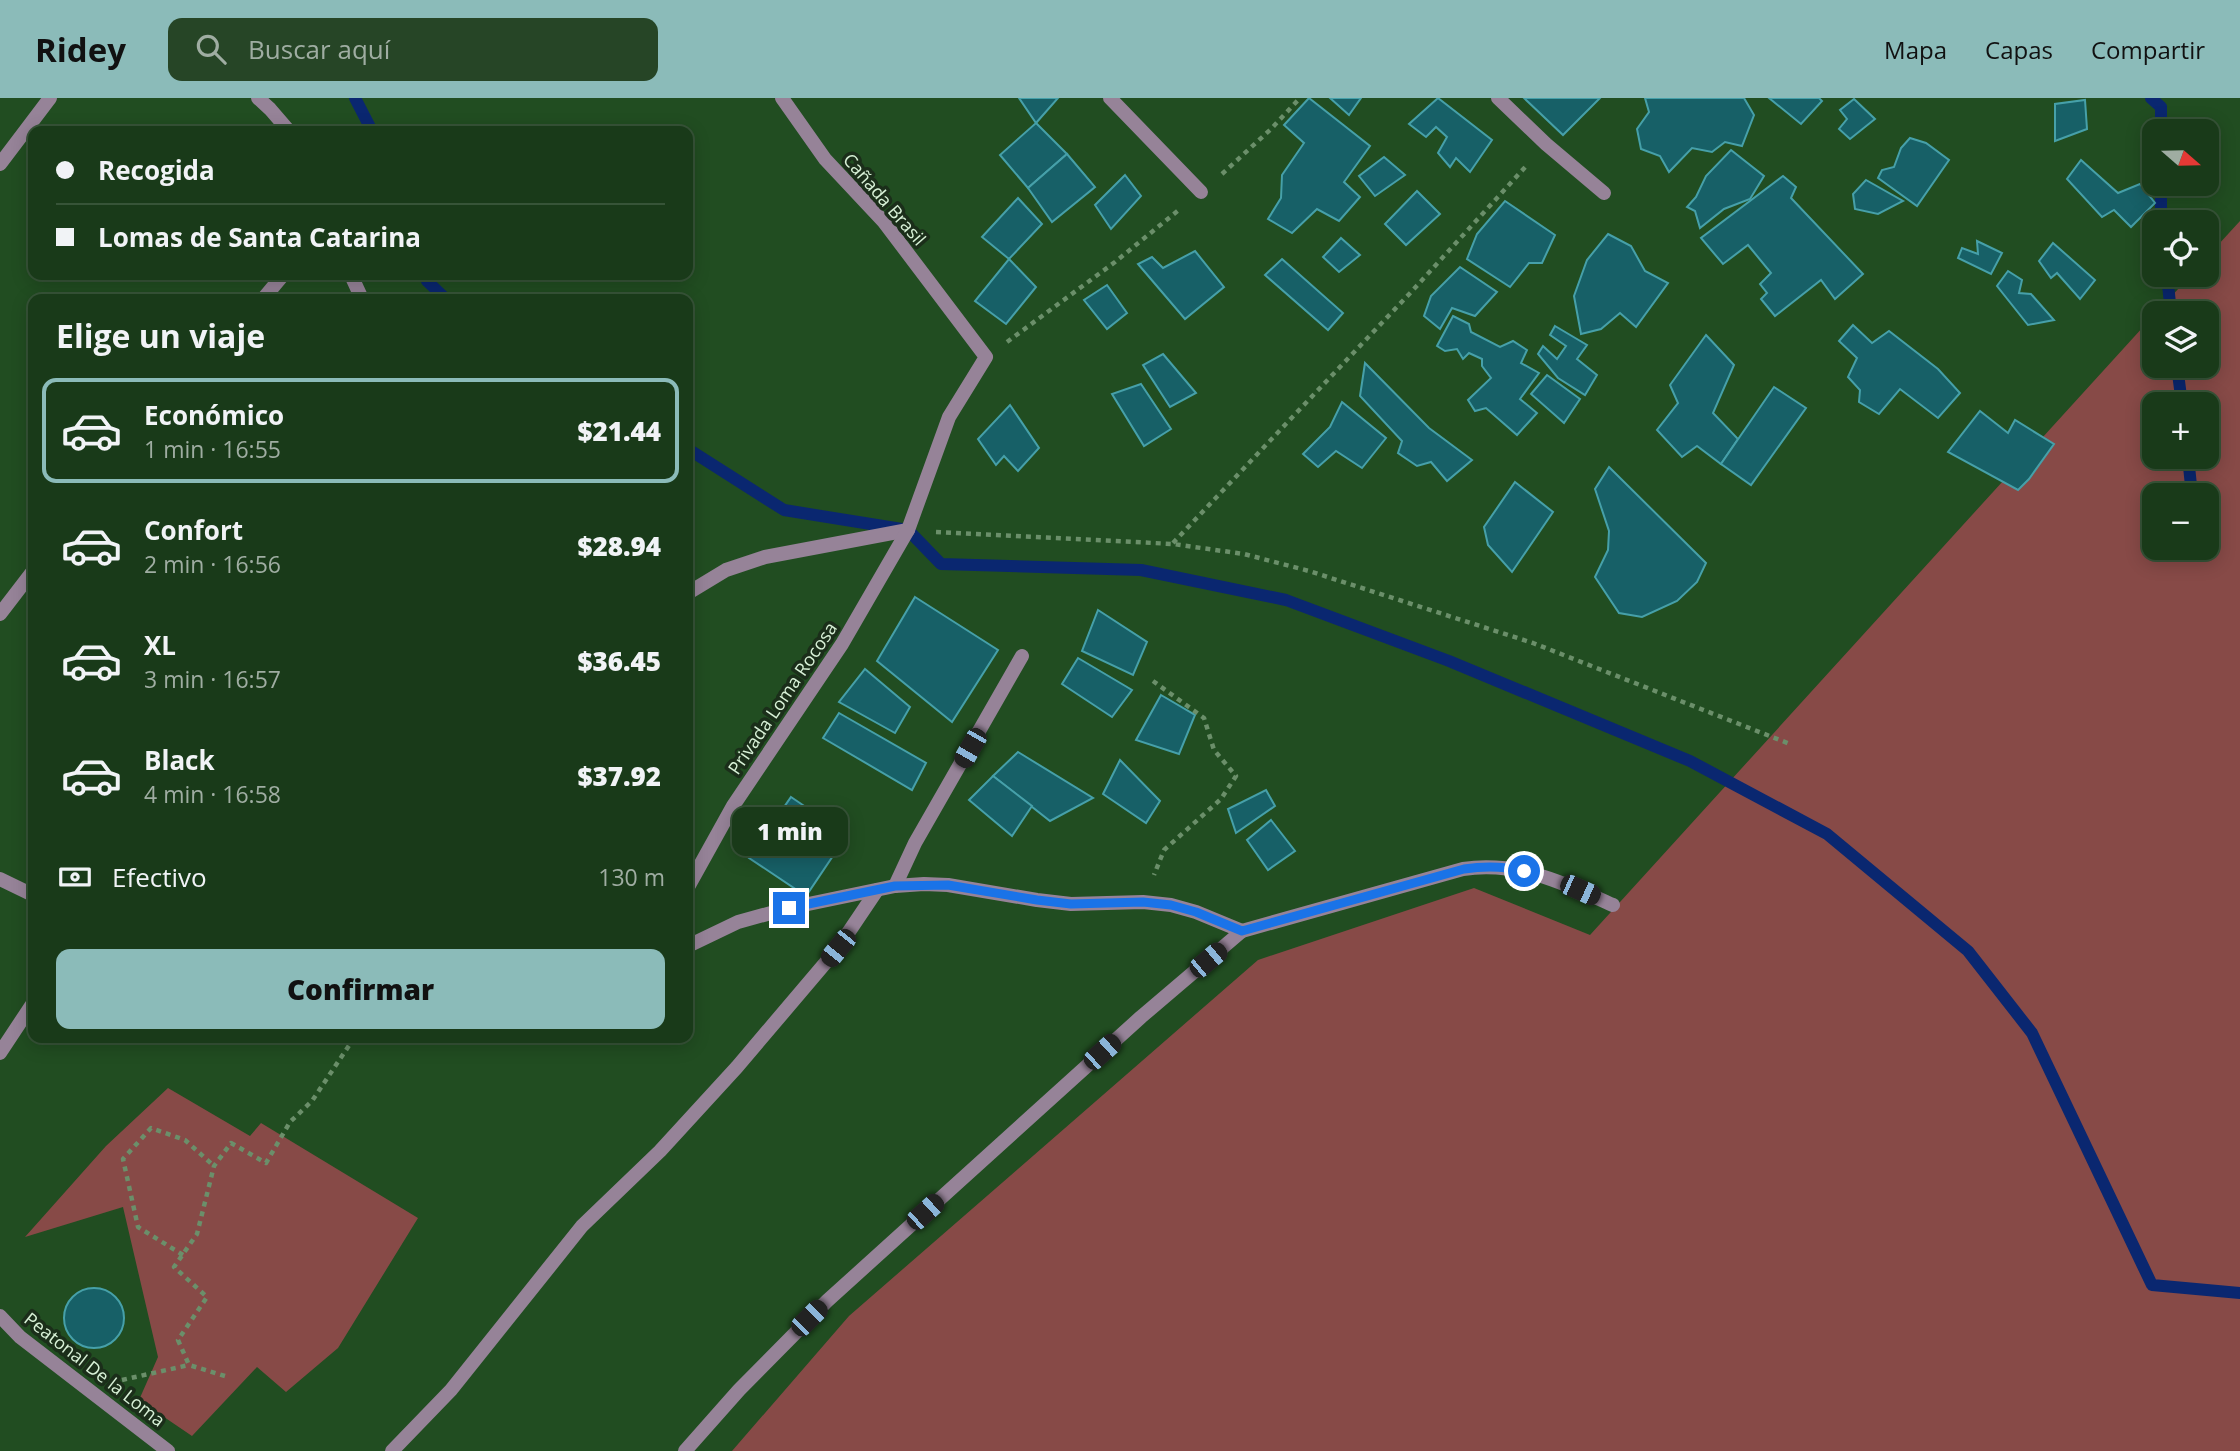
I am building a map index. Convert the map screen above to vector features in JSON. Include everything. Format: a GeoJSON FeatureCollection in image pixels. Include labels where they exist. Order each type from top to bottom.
{"type":"FeatureCollection","features":[{"type":"Feature","properties":{"kind":"street"},"geometry":{"type":"LineString","coordinates":[[29,126],[50,98]]}},
{"type":"Feature","properties":{"kind":"street"},"geometry":{"type":"LineString","coordinates":[[258,98],[285,126]]}},
{"type":"Feature","properties":{"kind":"street","name":"Cañada Brasil"},"geometry":{"type":"LineString","coordinates":[[782,98],[825,159],[884,222],[986,357]]}},
{"type":"Feature","properties":{"kind":"street"},"geometry":{"type":"LineString","coordinates":[[1110,98],[1201,192]]}},
{"type":"Feature","properties":{"kind":"street"},"geometry":{"type":"LineString","coordinates":[[1498,98],[1546,144],[1604,193]]}},
{"type":"Feature","properties":{"kind":"street"},"geometry":{"type":"LineString","coordinates":[[0,164],[28,127]]}},
{"type":"Feature","properties":{"kind":"street"},"geometry":{"type":"LineString","coordinates":[[267,294],[279,280]]}},
{"type":"Feature","properties":{"kind":"street","name":"Privada Loma Rocosa"},"geometry":{"type":"LineString","coordinates":[[693,878],[733,806],[842,644],[908,530],[949,417],[986,357]]}},
{"type":"Feature","properties":{"kind":"street"},"geometry":{"type":"LineString","coordinates":[[693,590],[726,570],[765,557],[908,530]]}},
{"type":"Feature","properties":{"kind":"street"},"geometry":{"type":"LineString","coordinates":[[0,614],[28,578]]}},
{"type":"Feature","properties":{"kind":"street"},"geometry":{"type":"LineString","coordinates":[[895,886],[915,843],[1022,656]]}},
{"type":"Feature","properties":{"kind":"street"},"geometry":{"type":"LineString","coordinates":[[685,1451],[738,1390],[827,1301],[1141,1017],[1242,931],[1464,869],[1485,866],[1506,867],[1550,879],[1613,905]]}},
{"type":"Feature","properties":{"kind":"street"},"geometry":{"type":"LineString","coordinates":[[0,879],[28,893]]}},
{"type":"Feature","properties":{"kind":"street"},"geometry":{"type":"LineString","coordinates":[[693,944],[738,922],[789,908],[895,886],[948,885],[1071,904],[1143,902],[1171,905],[1242,931]]}},
{"type":"Feature","properties":{"kind":"street"},"geometry":{"type":"LineString","coordinates":[[392,1451],[451,1390],[583,1226],[660,1151],[770,1028],[838,948],[877,890]]}},
{"type":"Feature","properties":{"kind":"street"},"geometry":{"type":"LineString","coordinates":[[0,1053],[28,1011]]}},
{"type":"Feature","properties":{"kind":"street","name":"Peatonal De la Loma"},"geometry":{"type":"LineString","coordinates":[[0,1316],[20,1337],[168,1451]]}},
{"type":"Feature","properties":{"kind":"path"},"geometry":{"type":"LineString","coordinates":[[986,357],[1115,262],[1201,192],[1271,129],[1300,98]]}},
{"type":"Feature","properties":{"kind":"path"},"geometry":{"type":"LineString","coordinates":[[1173,544],[1413,290],[1546,144]]}},
{"type":"Feature","properties":{"kind":"path"},"geometry":{"type":"LineString","coordinates":[[908,530],[1173,544],[1244,554],[1309,571],[1520,639],[1790,744]]}},
{"type":"Feature","properties":{"kind":"path"},"geometry":{"type":"LineString","coordinates":[[1143,902],[1164,850],[1221,799],[1236,776],[1214,750],[1204,718],[1153,681]]}},
{"type":"Feature","properties":{"kind":"path"},"geometry":{"type":"LineString","coordinates":[[189,1365],[177,1340],[207,1297],[174,1267],[197,1234],[214,1166],[231,1143],[265,1163],[290,1122],[312,1101],[351,1043]]}},
{"type":"Feature","properties":{"kind":"path"},"geometry":{"type":"LineString","coordinates":[[183,1255],[138,1227],[123,1159],[150,1128],[185,1140],[214,1166]]}},
{"type":"Feature","properties":{"kind":"path"},"geometry":{"type":"LineString","coordinates":[[89,1390],[136,1376],[189,1365],[225,1377]]}},
{"type":"Feature","properties":{"kind":"shaded area"},"geometry":{"type":"Polygon","coordinates":[[[2240,221],[2240,1451],[732,1451],[849,1316],[1258,960],[1474,888],[1590,935],[2142,328],[2142,378],[2219,378],[2219,301],[2167,301],[2180,287],[2219,287],[2219,244],[2240,221]]]}},
{"type":"Feature","properties":{"kind":"shaded area"},"geometry":{"type":"Polygon","coordinates":[[[168,1088],[250,1136],[261,1123],[418,1218],[338,1348],[286,1392],[257,1367],[192,1436],[139,1400],[158,1357],[123,1207],[25,1237],[106,1146],[168,1088]]]}},
{"type":"Feature","properties":{"kind":"building"},"geometry":{"type":"Polygon","coordinates":[[[1019,98],[1058,98],[1036,123],[1019,98]]]}},
{"type":"Feature","properties":{"kind":"building"},"geometry":{"type":"Polygon","coordinates":[[[1309,98],[1370,146],[1344,182],[1360,197],[1339,221],[1317,209],[1292,233],[1268,219],[1281,198],[1282,175],[1304,143],[1284,125],[1309,98]]]}},
{"type":"Feature","properties":{"kind":"building"},"geometry":{"type":"Polygon","coordinates":[[[1330,98],[1361,98],[1349,115],[1330,98]]]}},
{"type":"Feature","properties":{"kind":"building"},"geometry":{"type":"Polygon","coordinates":[[[1438,98],[1492,140],[1470,172],[1456,158],[1450,167],[1438,153],[1447,137],[1436,127],[1426,137],[1409,124],[1438,98]]]}},
{"type":"Feature","properties":{"kind":"building"},"geometry":{"type":"Polygon","coordinates":[[[1524,98],[1600,98],[1563,135],[1524,98]]]}},
{"type":"Feature","properties":{"kind":"building"},"geometry":{"type":"Polygon","coordinates":[[[1645,98],[1744,98],[1754,115],[1742,146],[1725,142],[1712,152],[1692,148],[1669,172],[1660,156],[1641,149],[1637,129],[1649,112],[1645,98]]]}},
{"type":"Feature","properties":{"kind":"building"},"geometry":{"type":"Polygon","coordinates":[[[1769,98],[1819,98],[1822,101],[1801,124],[1769,98]]]}},
{"type":"Feature","properties":{"kind":"building"},"geometry":{"type":"Polygon","coordinates":[[[1854,99],[1875,119],[1850,139],[1839,129],[1847,119],[1840,110],[1854,99]]]}},
{"type":"Feature","properties":{"kind":"building"},"geometry":{"type":"Polygon","coordinates":[[[2085,100],[2087,129],[2055,141],[2055,104],[2085,100]]]}},
{"type":"Feature","properties":{"kind":"building"},"geometry":{"type":"Polygon","coordinates":[[[1036,123],[1067,154],[1028,188],[1000,155],[1036,123]]]}},
{"type":"Feature","properties":{"kind":"building"},"geometry":{"type":"Polygon","coordinates":[[[1910,138],[1926,143],[1949,160],[1917,206],[1878,178],[1882,170],[1894,167],[1901,148],[1910,138]]]}},
{"type":"Feature","properties":{"kind":"building"},"geometry":{"type":"Polygon","coordinates":[[[1731,150],[1764,176],[1750,199],[1724,209],[1700,228],[1695,211],[1687,207],[1696,197],[1706,176],[1731,150]]]}},
{"type":"Feature","properties":{"kind":"building"},"geometry":{"type":"Polygon","coordinates":[[[1067,154],[1095,187],[1052,222],[1028,188],[1067,154]]]}},
{"type":"Feature","properties":{"kind":"building"},"geometry":{"type":"Polygon","coordinates":[[[1384,157],[1405,175],[1375,196],[1359,176],[1384,157]]]}},
{"type":"Feature","properties":{"kind":"building"},"geometry":{"type":"Polygon","coordinates":[[[2081,160],[2118,193],[2140,184],[2142,196],[2149,196],[2155,203],[2148,210],[2142,210],[2142,216],[2131,227],[2114,210],[2102,217],[2067,179],[2081,160]]]}},
{"type":"Feature","properties":{"kind":"building"},"geometry":{"type":"Polygon","coordinates":[[[1125,175],[1141,196],[1111,229],[1095,205],[1125,175]]]}},
{"type":"Feature","properties":{"kind":"building"},"geometry":{"type":"Polygon","coordinates":[[[1783,176],[1796,187],[1791,198],[1863,274],[1835,299],[1821,280],[1775,316],[1761,299],[1767,293],[1760,284],[1771,273],[1748,245],[1723,264],[1701,238],[1783,176]]]}},
{"type":"Feature","properties":{"kind":"building"},"geometry":{"type":"Polygon","coordinates":[[[1866,180],[1903,201],[1878,214],[1855,209],[1853,194],[1866,180]]]}},
{"type":"Feature","properties":{"kind":"building"},"geometry":{"type":"Polygon","coordinates":[[[1417,191],[1440,214],[1406,245],[1385,224],[1417,191]]]}},
{"type":"Feature","properties":{"kind":"building"},"geometry":{"type":"Polygon","coordinates":[[[1018,198],[1042,224],[1009,259],[982,237],[1018,198]]]}},
{"type":"Feature","properties":{"kind":"building"},"geometry":{"type":"Polygon","coordinates":[[[1505,201],[1555,235],[1542,263],[1529,263],[1510,287],[1467,259],[1477,234],[1505,201]]]}},
{"type":"Feature","properties":{"kind":"building"},"geometry":{"type":"Polygon","coordinates":[[[1608,234],[1631,246],[1645,271],[1668,283],[1636,327],[1620,313],[1601,329],[1581,334],[1574,296],[1587,260],[1608,234]]]}},
{"type":"Feature","properties":{"kind":"building"},"geometry":{"type":"Polygon","coordinates":[[[1341,238],[1360,255],[1339,272],[1323,257],[1341,238]]]}},
{"type":"Feature","properties":{"kind":"building"},"geometry":{"type":"Polygon","coordinates":[[[1977,241],[2002,253],[1991,274],[1958,258],[1962,248],[1978,254],[1977,241]]]}},
{"type":"Feature","properties":{"kind":"building"},"geometry":{"type":"Polygon","coordinates":[[[2053,243],[2095,280],[2080,299],[2057,273],[2051,278],[2039,261],[2053,243]]]}},
{"type":"Feature","properties":{"kind":"building"},"geometry":{"type":"Polygon","coordinates":[[[1195,251],[1224,287],[1185,319],[1138,264],[1152,257],[1163,268],[1195,251]]]}},
{"type":"Feature","properties":{"kind":"building"},"geometry":{"type":"Polygon","coordinates":[[[1009,259],[1036,287],[1006,324],[975,301],[1009,259]]]}},
{"type":"Feature","properties":{"kind":"building"},"geometry":{"type":"Polygon","coordinates":[[[1282,259],[1343,313],[1328,330],[1265,275],[1282,259]]]}},
{"type":"Feature","properties":{"kind":"building"},"geometry":{"type":"Polygon","coordinates":[[[1460,267],[1497,292],[1475,316],[1452,308],[1440,329],[1424,316],[1431,296],[1460,267]]]}},
{"type":"Feature","properties":{"kind":"building"},"geometry":{"type":"Polygon","coordinates":[[[2008,271],[2022,280],[2019,293],[2031,294],[2054,320],[2028,325],[1997,286],[2008,271]]]}},
{"type":"Feature","properties":{"kind":"building"},"geometry":{"type":"Polygon","coordinates":[[[1107,285],[1127,313],[1107,329],[1084,300],[1107,285]]]}},
{"type":"Feature","properties":{"kind":"building"},"geometry":{"type":"Polygon","coordinates":[[[1453,316],[1469,324],[1471,332],[1500,347],[1513,341],[1527,350],[1521,363],[1539,373],[1520,399],[1537,413],[1517,435],[1486,408],[1475,411],[1468,400],[1491,378],[1482,366],[1482,359],[1469,353],[1463,359],[1457,349],[1445,351],[1437,346],[1453,316]]]}},
{"type":"Feature","properties":{"kind":"building"},"geometry":{"type":"Polygon","coordinates":[[[1853,325],[1872,343],[1889,331],[1938,369],[1960,393],[1938,418],[1900,389],[1879,414],[1859,402],[1860,390],[1848,377],[1857,358],[1839,341],[1853,325]]]}},
{"type":"Feature","properties":{"kind":"building"},"geometry":{"type":"Polygon","coordinates":[[[1555,326],[1587,345],[1577,359],[1597,375],[1585,395],[1558,378],[1538,354],[1543,346],[1557,359],[1566,346],[1550,335],[1555,326]]]}},
{"type":"Feature","properties":{"kind":"building"},"geometry":{"type":"Polygon","coordinates":[[[1706,335],[1734,365],[1713,413],[1738,439],[1721,464],[1697,446],[1682,457],[1657,430],[1678,403],[1670,385],[1706,335]]]}},
{"type":"Feature","properties":{"kind":"building"},"geometry":{"type":"Polygon","coordinates":[[[1163,354],[1196,393],[1170,407],[1143,365],[1163,354]]]}},
{"type":"Feature","properties":{"kind":"building"},"geometry":{"type":"Polygon","coordinates":[[[1365,363],[1429,428],[1472,460],[1447,481],[1431,462],[1417,466],[1398,453],[1402,441],[1360,396],[1365,363]]]}},
{"type":"Feature","properties":{"kind":"building"},"geometry":{"type":"Polygon","coordinates":[[[1547,375],[1580,399],[1564,423],[1531,394],[1547,375]]]}},
{"type":"Feature","properties":{"kind":"building"},"geometry":{"type":"Polygon","coordinates":[[[1141,384],[1171,429],[1144,446],[1112,394],[1141,384]]]}},
{"type":"Feature","properties":{"kind":"building"},"geometry":{"type":"Polygon","coordinates":[[[1774,387],[1806,408],[1751,485],[1721,464],[1774,387]]]}},
{"type":"Feature","properties":{"kind":"building"},"geometry":{"type":"Polygon","coordinates":[[[1342,402],[1386,438],[1362,468],[1336,451],[1318,467],[1303,454],[1330,427],[1342,402]]]}},
{"type":"Feature","properties":{"kind":"building"},"geometry":{"type":"Polygon","coordinates":[[[1010,405],[1039,448],[1018,471],[1004,456],[996,465],[978,439],[1010,405]]]}},
{"type":"Feature","properties":{"kind":"building"},"geometry":{"type":"Polygon","coordinates":[[[1980,411],[2008,433],[2015,420],[2054,444],[2018,490],[1948,452],[1980,411]]]}},
{"type":"Feature","properties":{"kind":"building"},"geometry":{"type":"Polygon","coordinates":[[[1609,467],[1706,563],[1697,582],[1677,601],[1642,617],[1619,613],[1595,577],[1608,550],[1609,531],[1595,489],[1609,467]]]}},
{"type":"Feature","properties":{"kind":"building"},"geometry":{"type":"Polygon","coordinates":[[[1515,482],[1553,512],[1512,572],[1488,545],[1484,527],[1515,482]]]}},
{"type":"Feature","properties":{"kind":"building"},"geometry":{"type":"Polygon","coordinates":[[[915,597],[998,650],[952,722],[877,661],[915,597]]]}},
{"type":"Feature","properties":{"kind":"building"},"geometry":{"type":"Polygon","coordinates":[[[1098,610],[1147,642],[1133,675],[1082,651],[1098,610]]]}},
{"type":"Feature","properties":{"kind":"building"},"geometry":{"type":"Polygon","coordinates":[[[1078,658],[1132,690],[1112,717],[1062,684],[1078,658]]]}},
{"type":"Feature","properties":{"kind":"building"},"geometry":{"type":"Polygon","coordinates":[[[865,669],[910,707],[895,733],[839,702],[865,669]]]}},
{"type":"Feature","properties":{"kind":"building"},"geometry":{"type":"Polygon","coordinates":[[[1161,695],[1195,715],[1179,754],[1136,740],[1161,695]]]}},
{"type":"Feature","properties":{"kind":"building"},"geometry":{"type":"Polygon","coordinates":[[[839,713],[926,763],[912,790],[823,738],[839,713]]]}},
{"type":"Feature","properties":{"kind":"building"},"geometry":{"type":"Polygon","coordinates":[[[1018,752],[1093,798],[1050,821],[993,776],[1018,752]]]}},
{"type":"Feature","properties":{"kind":"building"},"geometry":{"type":"Polygon","coordinates":[[[1120,760],[1160,801],[1146,823],[1103,794],[1120,760]]]}},
{"type":"Feature","properties":{"kind":"building"},"geometry":{"type":"Polygon","coordinates":[[[993,776],[1032,806],[1012,836],[969,800],[993,776]]]}},
{"type":"Feature","properties":{"kind":"building"},"geometry":{"type":"Polygon","coordinates":[[[1266,790],[1275,806],[1236,833],[1228,809],[1266,790]]]}},
{"type":"Feature","properties":{"kind":"building"},"geometry":{"type":"Polygon","coordinates":[[[791,797],[847,835],[806,896],[749,858],[791,797]]]}},
{"type":"Feature","properties":{"kind":"building"},"geometry":{"type":"Polygon","coordinates":[[[1271,820],[1295,851],[1268,870],[1247,840],[1271,820]]]}},
{"type":"Feature","properties":{"kind":"building"},"geometry":{"type":"Polygon","coordinates":[[[88,1288],[100,1288],[119,1301],[124,1318],[122,1330],[111,1343],[100,1348],[88,1348],[69,1335],[64,1324],[64,1312],[77,1293],[88,1288]]]}},
{"type":"Feature","properties":{"kind":"waterway"},"geometry":{"type":"LineString","coordinates":[[355,98],[369,126]]}},
{"type":"Feature","properties":{"kind":"waterway"},"geometry":{"type":"LineString","coordinates":[[2151,98],[2161,107],[2161,119]]}},
{"type":"Feature","properties":{"kind":"waterway"},"geometry":{"type":"LineString","coordinates":[[2161,196],[2161,210]]}},
{"type":"Feature","properties":{"kind":"waterway"},"geometry":{"type":"LineString","coordinates":[[427,280],[441,294]]}},
{"type":"Feature","properties":{"kind":"waterway"},"geometry":{"type":"LineString","coordinates":[[2168,287],[2170,301]]}},
{"type":"Feature","properties":{"kind":"waterway"},"geometry":{"type":"LineString","coordinates":[[2179,378],[2180,392]]}},
{"type":"Feature","properties":{"kind":"waterway"},"geometry":{"type":"LineString","coordinates":[[693,452],[784,510],[908,530],[941,564],[1141,570],[1286,600],[1449,661],[1690,761],[1827,834],[1968,951],[2032,1033],[2152,1285],[2240,1293]]}},
{"type":"Feature","properties":{"kind":"waterway"},"geometry":{"type":"LineString","coordinates":[[2189,469],[2191,483]]}},
{"type":"Feature","properties":{"kind":"route"},"geometry":{"type":"LineString","coordinates":[[789,908],[895,886],[948,885],[1071,904],[1143,902],[1171,905],[1242,931],[1464,869],[1485,866],[1524,871]]}}]}
